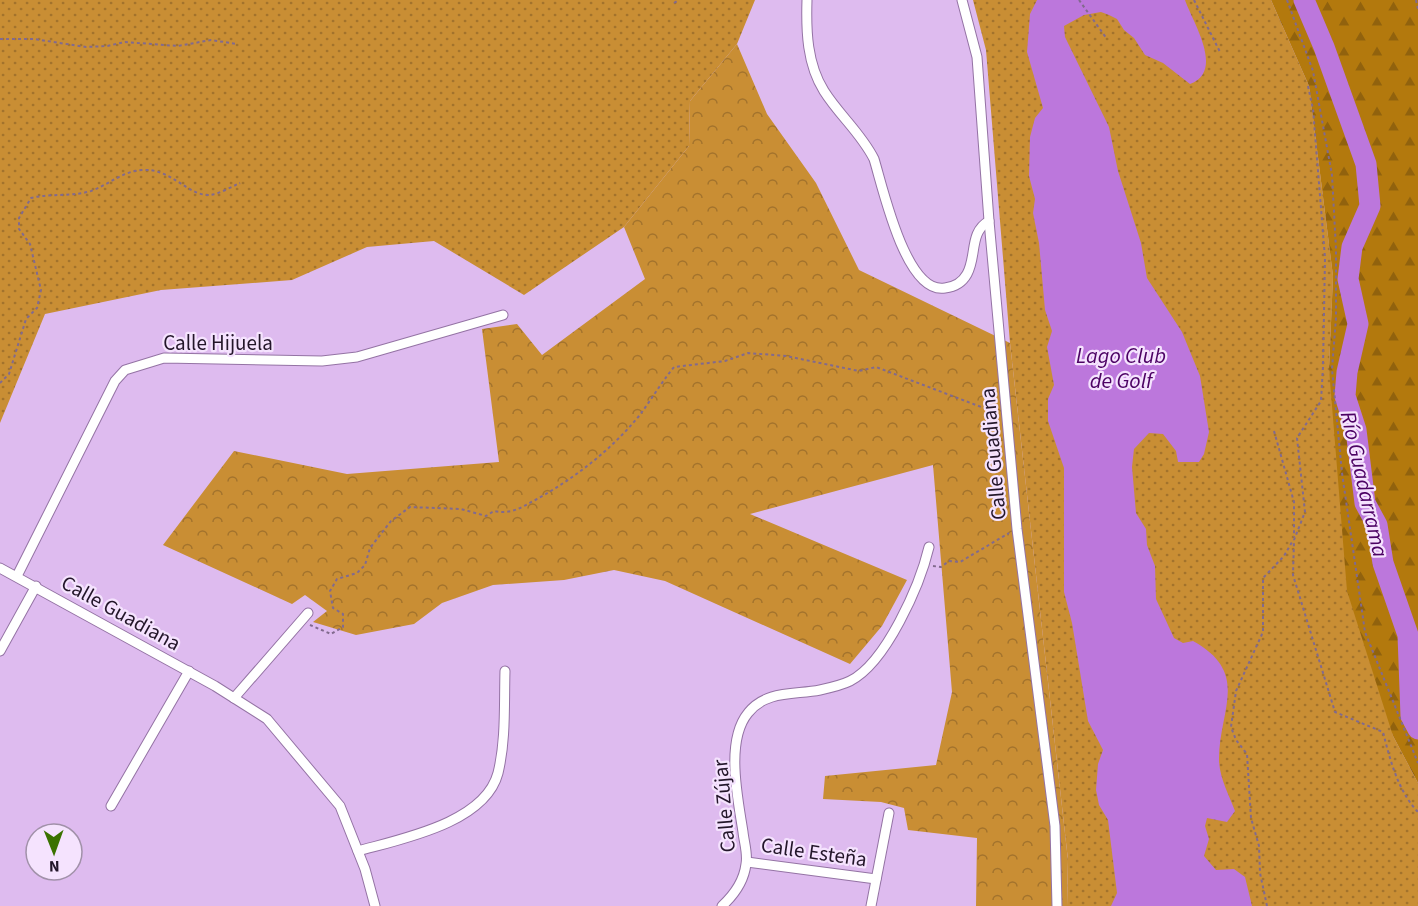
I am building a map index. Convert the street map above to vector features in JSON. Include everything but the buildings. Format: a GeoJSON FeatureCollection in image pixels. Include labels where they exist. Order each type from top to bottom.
{"type":"FeatureCollection","features":[{"type":"Feature","properties":{"kind":"street"},"geometry":{"type":"LineString","coordinates":[[807,0],[808,42],[823,90],[867,145],[874,159],[905,255],[918,277],[927,286],[938,290],[952,287],[963,280],[968,272],[975,236],[981,225],[989,221]]}},
{"type":"Feature","properties":{"kind":"street","name":"Calle Guadiana"},"geometry":{"type":"LineString","coordinates":[[962,0],[977,57],[989,221],[1017,529],[1055,826],[1057,906]]}},
{"type":"Feature","properties":{"kind":"street","name":"Calle Hijuela"},"geometry":{"type":"LineString","coordinates":[[17,576],[115,381],[125,370],[164,358],[322,361],[357,357],[503,315]]}},
{"type":"Feature","properties":{"kind":"street","name":"Calle Zújar"},"geometry":{"type":"LineString","coordinates":[[722,906],[735,894],[747,862],[734,764],[739,731],[748,712],[763,701],[782,693],[819,690],[851,681],[879,656],[907,608],[929,547]]}},
{"type":"Feature","properties":{"kind":"street","name":"Calle Guadiana"},"geometry":{"type":"LineString","coordinates":[[0,568],[189,671],[267,719],[340,806],[358,851],[375,906]]}},
{"type":"Feature","properties":{"kind":"street","name":"Calle Guadiana"},"geometry":{"type":"LineString","coordinates":[[0,651],[36,586]]}},
{"type":"Feature","properties":{"kind":"street"},"geometry":{"type":"LineString","coordinates":[[234,698],[308,613]]}},
{"type":"Feature","properties":{"kind":"street","name":"Calle Guadiana"},"geometry":{"type":"LineString","coordinates":[[111,806],[189,671]]}},
{"type":"Feature","properties":{"kind":"street"},"geometry":{"type":"LineString","coordinates":[[358,851],[444,826],[477,805],[498,775],[503,736],[505,671]]}},
{"type":"Feature","properties":{"kind":"street","name":"Calle Esteña"},"geometry":{"type":"LineString","coordinates":[[871,906],[889,813]]}},
{"type":"Feature","properties":{"kind":"street","name":"Calle Esteña"},"geometry":{"type":"LineString","coordinates":[[747,862],[876,879]]}},
{"type":"Feature","properties":{"kind":"path"},"geometry":{"type":"LineString","coordinates":[[674,3],[679,0]]}},
{"type":"Feature","properties":{"kind":"path"},"geometry":{"type":"LineString","coordinates":[[1079,0],[1107,39]]}},
{"type":"Feature","properties":{"kind":"path"},"geometry":{"type":"LineString","coordinates":[[1194,0],[1220,52]]}},
{"type":"Feature","properties":{"kind":"path"},"geometry":{"type":"LineString","coordinates":[[1287,0],[1313,71],[1332,175],[1336,249],[1336,318],[1332,369],[1342,473],[1365,632],[1418,763]]}},
{"type":"Feature","properties":{"kind":"path"},"geometry":{"type":"LineString","coordinates":[[1416,0],[1418,9]]}},
{"type":"Feature","properties":{"kind":"path"},"geometry":{"type":"LineString","coordinates":[[0,39],[34,39],[86,47],[125,42],[178,46],[211,40],[237,44]]}},
{"type":"Feature","properties":{"kind":"path"},"geometry":{"type":"LineString","coordinates":[[1267,906],[1260,873],[1259,846],[1251,818],[1246,754],[1236,740],[1232,727],[1236,691],[1263,632],[1263,578],[1284,556],[1294,540],[1305,512],[1297,438],[1322,401],[1325,258],[1308,86]]}},
{"type":"Feature","properties":{"kind":"path"},"geometry":{"type":"LineString","coordinates":[[0,383],[9,374],[26,320],[37,308],[40,290],[30,244],[19,229],[19,218],[31,198],[51,193],[88,192],[120,176],[142,170],[170,176],[189,189],[212,195],[240,183]]}},
{"type":"Feature","properties":{"kind":"path"},"geometry":{"type":"LineString","coordinates":[[300,621],[331,634],[343,627],[343,614],[333,608],[330,591],[337,579],[357,573],[365,566],[370,548],[391,521],[410,507],[460,509],[486,516],[494,511],[504,514],[516,511],[561,486],[606,452],[639,416],[674,368],[725,361],[748,353],[806,360],[859,371],[876,367],[1008,417]]}},
{"type":"Feature","properties":{"kind":"path"},"geometry":{"type":"LineString","coordinates":[[1274,431],[1294,502],[1293,575],[1335,712],[1383,732],[1390,760],[1409,802],[1418,812]]}},
{"type":"Feature","properties":{"kind":"path"},"geometry":{"type":"LineString","coordinates":[[924,566],[940,567],[949,561],[960,562],[1017,529]]}},
{"type":"Feature","properties":{"kind":"green space"},"geometry":{"type":"Polygon","coordinates":[[[0,0],[755,0],[737,44],[690,101],[689,146],[624,227],[524,295],[434,241],[367,247],[292,280],[161,290],[45,314],[0,423],[0,0]]]}},
{"type":"Feature","properties":{"kind":"green space"},"geometry":{"type":"Polygon","coordinates":[[[973,0],[1271,0],[1309,86],[1333,276],[1329,369],[1393,736],[1418,783],[1418,906],[1067,906],[1068,860],[1010,343],[986,50],[973,0]]]}},
{"type":"Feature","properties":{"kind":"green space"},"geometry":{"type":"Polygon","coordinates":[[[1271,0],[1418,0],[1418,783],[1393,736],[1347,591],[1329,369],[1333,276],[1309,86],[1271,0]]]}},
{"type":"Feature","properties":{"kind":"green space"},"geometry":{"type":"Polygon","coordinates":[[[737,44],[767,114],[816,183],[859,270],[1010,343],[1068,860],[1067,906],[976,906],[977,838],[908,830],[904,808],[881,802],[823,799],[825,776],[936,765],[952,692],[933,465],[750,514],[907,580],[882,626],[850,664],[665,581],[614,570],[564,580],[493,585],[442,603],[414,624],[356,635],[313,622],[327,611],[305,595],[292,604],[163,545],[234,451],[347,474],[499,462],[482,329],[517,324],[542,355],[645,279],[624,227],[689,146],[690,101],[737,44]]]}},
{"type":"Feature","properties":{"kind":"water","name":"Lago Club de Golf"},"geometry":{"type":"Polygon","coordinates":[[[1037,0],[1185,0],[1204,46],[1205,69],[1200,78],[1190,84],[1163,63],[1145,55],[1117,19],[1109,15],[1101,12],[1084,15],[1064,26],[1065,37],[1109,127],[1118,171],[1141,243],[1147,278],[1182,332],[1200,376],[1209,432],[1204,454],[1199,462],[1178,462],[1176,451],[1163,434],[1149,433],[1134,449],[1132,467],[1136,513],[1146,529],[1147,545],[1155,566],[1156,599],[1174,638],[1183,643],[1193,641],[1211,653],[1222,666],[1227,679],[1228,694],[1220,741],[1219,766],[1235,811],[1227,822],[1207,818],[1205,826],[1209,839],[1204,856],[1216,870],[1234,869],[1245,877],[1252,906],[1111,906],[1117,893],[1108,820],[1099,805],[1096,790],[1098,764],[1103,750],[1088,721],[1072,623],[1064,592],[1064,468],[1048,421],[1048,399],[1054,385],[1047,347],[1052,331],[1045,310],[1039,243],[1033,213],[1035,199],[1029,176],[1030,137],[1035,118],[1043,108],[1027,52],[1030,14],[1037,0]]]}},
{"type":"Feature","properties":{"kind":"waterway","name":"Río Guadarrama"},"geometry":{"type":"LineString","coordinates":[[1304,0],[1324,47],[1366,164],[1370,206],[1352,247],[1348,279],[1358,324],[1347,372],[1345,396],[1356,430],[1365,503],[1377,525],[1383,563],[1408,635],[1411,716],[1418,729]]}}]}
